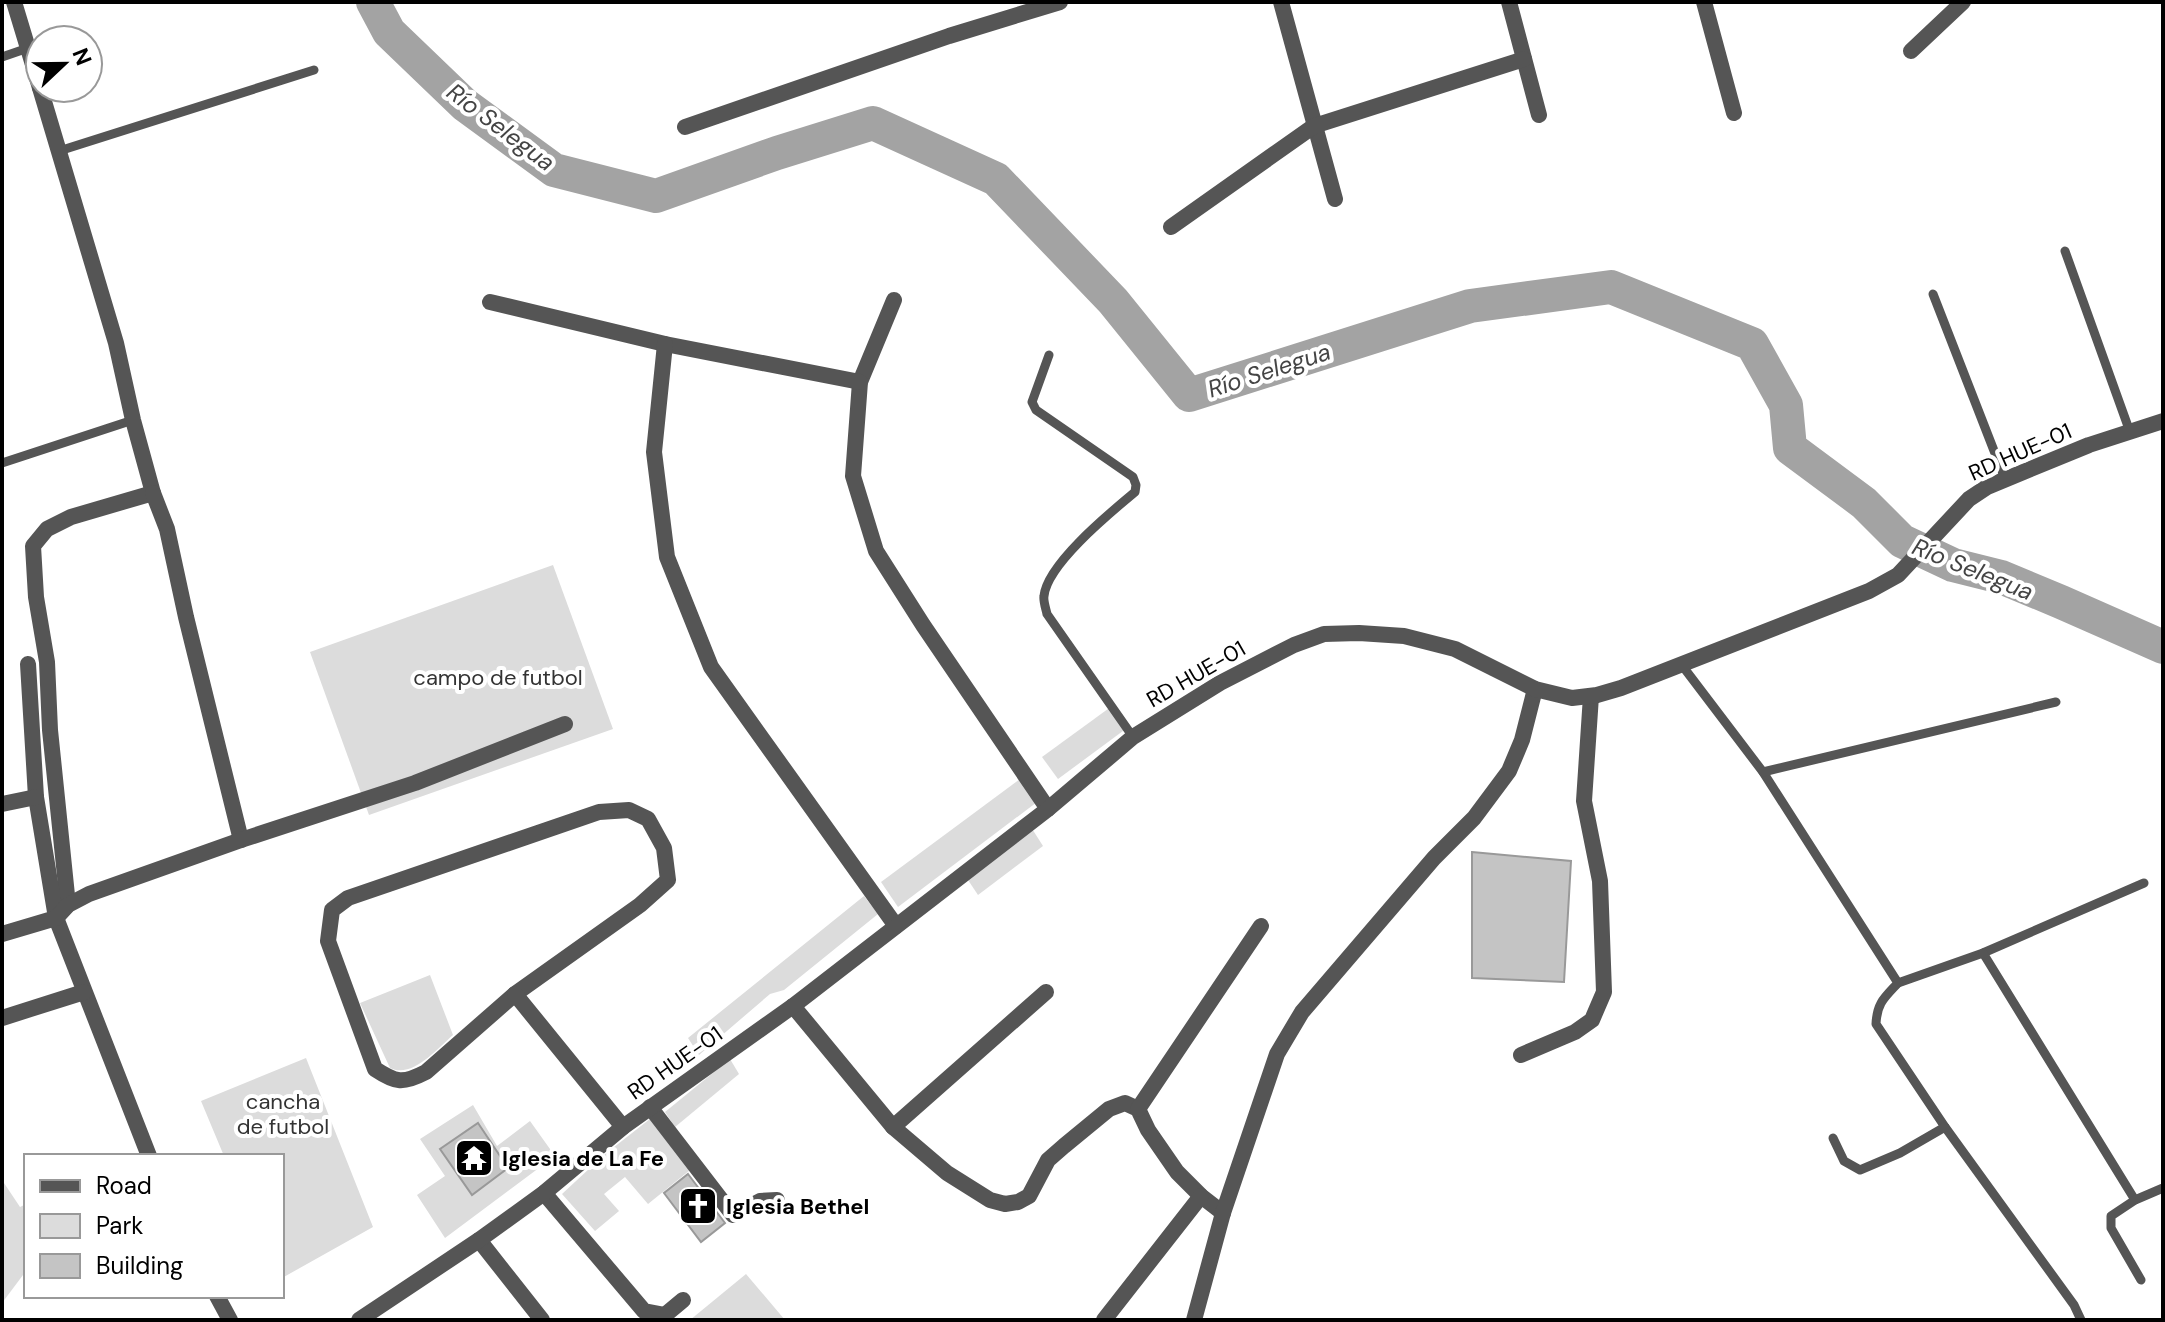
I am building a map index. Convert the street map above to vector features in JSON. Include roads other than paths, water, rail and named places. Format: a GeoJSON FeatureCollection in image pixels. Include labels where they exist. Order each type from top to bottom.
{"type":"FeatureCollection","features":[{"type":"Feature","properties":{"kind":"street"},"geometry":{"type":"LineString","coordinates":[[14,2],[24,35]]}},
{"type":"Feature","properties":{"kind":"street"},"geometry":{"type":"LineString","coordinates":[[685,127],[949,36],[1060,2]]}},
{"type":"Feature","properties":{"kind":"street"},"geometry":{"type":"LineString","coordinates":[[1281,2],[1335,199]]}},
{"type":"Feature","properties":{"kind":"street"},"geometry":{"type":"LineString","coordinates":[[1509,2],[1539,115]]}},
{"type":"Feature","properties":{"kind":"street"},"geometry":{"type":"LineString","coordinates":[[1704,2],[1734,113]]}},
{"type":"Feature","properties":{"kind":"street"},"geometry":{"type":"LineString","coordinates":[[1911,51],[1963,2]]}},
{"type":"Feature","properties":{"kind":"street"},"geometry":{"type":"LineString","coordinates":[[1171,227],[1314,126],[1524,59]]}},
{"type":"Feature","properties":{"kind":"street"},"geometry":{"type":"LineString","coordinates":[[45,104],[116,343],[153,493],[167,529],[241,840]]}},
{"type":"Feature","properties":{"kind":"street"},"geometry":{"type":"LineString","coordinates":[[894,300],[860,382],[853,476],[876,551],[1048,809]]}},
{"type":"Feature","properties":{"kind":"street"},"geometry":{"type":"LineString","coordinates":[[490,302],[665,344],[860,382]]}},
{"type":"Feature","properties":{"kind":"street"},"geometry":{"type":"LineString","coordinates":[[665,344],[654,452],[667,557],[711,667],[896,926]]}},
{"type":"Feature","properties":{"kind":"street","name":"RD HUE-01"},"geometry":{"type":"LineString","coordinates":[[367,1318],[544,1193],[623,1127],[793,1006],[1048,809],[1133,737],[1220,683],[1294,645],[1324,634],[1404,636],[1455,649],[1535,689],[1572,698],[1591,696],[1621,688],[1869,591],[1898,575],[1969,499],[1987,487],[2089,445],[2163,421]]}},
{"type":"Feature","properties":{"kind":"street"},"geometry":{"type":"LineString","coordinates":[[68,905],[50,730],[47,662],[36,597],[33,546],[47,529],[71,517],[153,493]]}},
{"type":"Feature","properties":{"kind":"street"},"geometry":{"type":"LineString","coordinates":[[28,664],[36,797],[56,918],[148,1154]]}},
{"type":"Feature","properties":{"kind":"street"},"geometry":{"type":"LineString","coordinates":[[1194,1320],[1223,1213],[1277,1054],[1302,1012],[1434,858],[1474,818],[1509,771],[1522,740],[1535,689]]}},
{"type":"Feature","properties":{"kind":"street"},"geometry":{"type":"LineString","coordinates":[[1521,1055],[1575,1032],[1592,1020],[1604,992],[1600,881],[1584,801],[1591,696]]}},
{"type":"Feature","properties":{"kind":"street"},"geometry":{"type":"LineString","coordinates":[[2,934],[56,918],[68,905],[89,894],[415,783],[565,724]]}},
{"type":"Feature","properties":{"kind":"street"},"geometry":{"type":"LineString","coordinates":[[2,804],[36,797]]}},
{"type":"Feature","properties":{"kind":"street"},"geometry":{"type":"LineString","coordinates":[[629,810],[648,819],[664,848],[668,880],[640,905],[515,994],[426,1072],[411,1080],[392,1080],[375,1069],[328,941],[332,910],[348,898],[599,812],[629,810]]}},
{"type":"Feature","properties":{"kind":"street"},"geometry":{"type":"LineString","coordinates":[[1138,1109],[1261,926]]}},
{"type":"Feature","properties":{"kind":"street"},"geometry":{"type":"LineString","coordinates":[[2,1018],[84,992]]}},
{"type":"Feature","properties":{"kind":"street"},"geometry":{"type":"LineString","coordinates":[[893,1127],[1046,992]]}},
{"type":"Feature","properties":{"kind":"street"},"geometry":{"type":"LineString","coordinates":[[515,994],[623,1127]]}},
{"type":"Feature","properties":{"kind":"street"},"geometry":{"type":"LineString","coordinates":[[793,1006],[893,1127],[947,1173],[990,1200],[1005,1204],[1029,1196],[1048,1160],[1109,1109],[1125,1103],[1138,1109],[1148,1130],[1177,1172],[1223,1213]]}},
{"type":"Feature","properties":{"kind":"street"},"geometry":{"type":"LineString","coordinates":[[650,1107],[733,1215],[760,1201],[777,1200]]}},
{"type":"Feature","properties":{"kind":"street"},"geometry":{"type":"LineString","coordinates":[[544,1193],[644,1311],[665,1315],[683,1300]]}},
{"type":"Feature","properties":{"kind":"street"},"geometry":{"type":"LineString","coordinates":[[1104,1320],[1201,1196]]}},
{"type":"Feature","properties":{"kind":"street"},"geometry":{"type":"LineString","coordinates":[[479,1240],[542,1320]]}},
{"type":"Feature","properties":{"kind":"street"},"geometry":{"type":"LineString","coordinates":[[218,1298],[230,1320]]}},
{"type":"Feature","properties":{"kind":"lane"},"geometry":{"type":"LineString","coordinates":[[2,57],[24,49]]}},
{"type":"Feature","properties":{"kind":"lane"},"geometry":{"type":"LineString","coordinates":[[59,151],[314,70]]}},
{"type":"Feature","properties":{"kind":"lane"},"geometry":{"type":"LineString","coordinates":[[2065,251],[2130,433]]}},
{"type":"Feature","properties":{"kind":"lane"},"geometry":{"type":"LineString","coordinates":[[1933,294],[2005,479]]}},
{"type":"Feature","properties":{"kind":"lane"},"geometry":{"type":"LineString","coordinates":[[1049,355],[1032,402],[1036,410],[1133,477],[1136,485],[1135,492],[1080,540],[1049,581],[1044,597],[1047,614],[1133,737]]}},
{"type":"Feature","properties":{"kind":"lane"},"geometry":{"type":"LineString","coordinates":[[2,463],[133,420]]}},
{"type":"Feature","properties":{"kind":"lane"},"geometry":{"type":"LineString","coordinates":[[1681,664],[1763,772],[1898,983]]}},
{"type":"Feature","properties":{"kind":"lane"},"geometry":{"type":"LineString","coordinates":[[1763,772],[2056,702]]}},
{"type":"Feature","properties":{"kind":"lane"},"geometry":{"type":"LineString","coordinates":[[2081,1320],[2074,1305],[1945,1127],[1876,1024],[1877,1010],[1898,983],[1983,953],[2144,883]]}},
{"type":"Feature","properties":{"kind":"lane"},"geometry":{"type":"LineString","coordinates":[[1983,953],[2135,1200]]}},
{"type":"Feature","properties":{"kind":"lane"},"geometry":{"type":"LineString","coordinates":[[1833,1138],[1844,1161],[1860,1170],[1900,1153],[1945,1127]]}},
{"type":"Feature","properties":{"kind":"lane"},"geometry":{"type":"LineString","coordinates":[[2141,1280],[2111,1228],[2111,1216],[2135,1200],[2163,1188]]}},
{"type":"Feature","properties":{"kind":"waterway","name":"Río Selegua"},"geometry":{"type":"LineString","coordinates":[[373,2],[389,32],[465,105],[554,170],[656,196],[873,123],[996,179],[1113,301],[1189,395],[1470,306],[1611,287],[1752,344],[1786,405],[1790,448],[1864,503],[1902,541],[1953,565],[2001,577],[2163,647]]}},
{"type":"Feature","properties":{"kind":"place","name":"Iglesia de La Fe"},"geometry":{"type":"Point","coordinates":[474,1158]}},
{"type":"Feature","properties":{"kind":"place","name":"Iglesia Bethel"},"geometry":{"type":"Point","coordinates":[698,1206]}},
{"type":"Feature","properties":{"kind":"park label","name":"campo de futbol"},"geometry":{"type":"Point","coordinates":[498,677]}},
{"type":"Feature","properties":{"kind":"park label","name":"cancha de futbol"},"geometry":{"type":"Point","coordinates":[283,1114]}}]}
